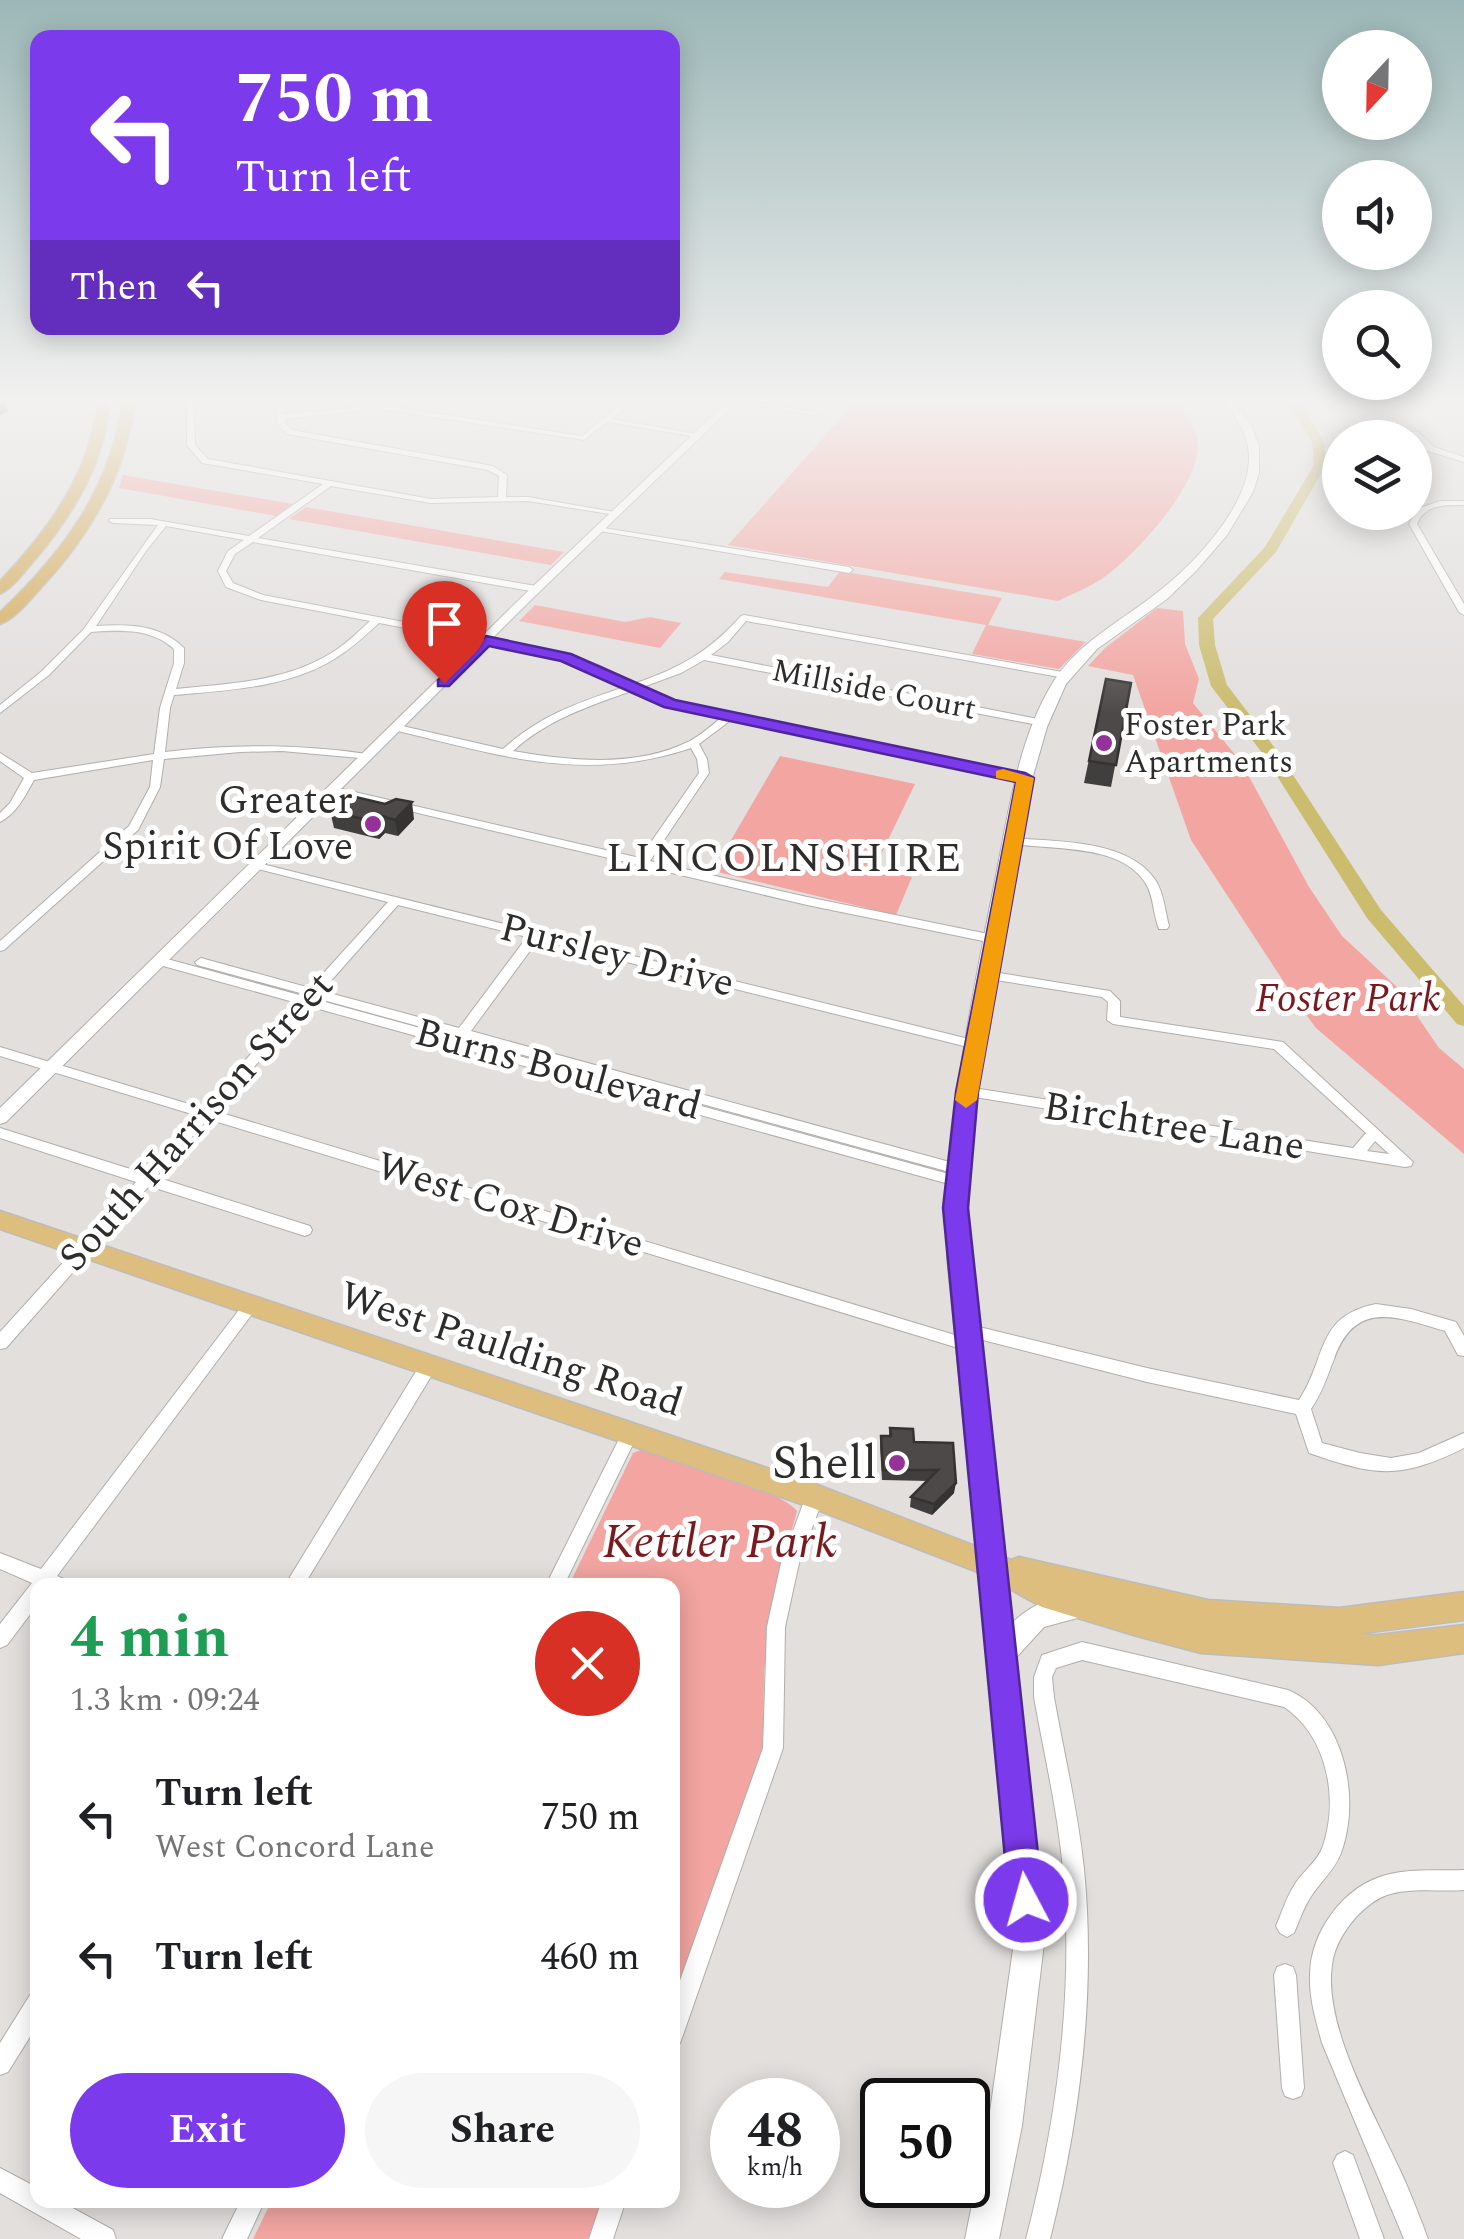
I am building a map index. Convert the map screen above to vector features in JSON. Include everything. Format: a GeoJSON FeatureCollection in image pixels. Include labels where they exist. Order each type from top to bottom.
{"type":"FeatureCollection","features":[{"type":"Feature","properties":{"kind":"highway"},"geometry":{"type":"LineString","coordinates":[[0,590],[40,546],[68,505]]}},
{"type":"Feature","properties":{"kind":"highway"},"geometry":{"type":"LineString","coordinates":[[0,620],[68,547],[95,505]]}},
{"type":"Feature","properties":{"kind":"main road"},"geometry":{"type":"LineString","coordinates":[[982,2239],[1005,2126],[1030,1935],[958,1257],[956,1175],[967,1092],[1012,840],[1025,778],[1043,723],[1066,675],[1092,644],[1163,595],[1189,571],[1239,505]]}},
{"type":"Feature","properties":{"kind":"main road","name":"West Paulding Road"},"geometry":{"type":"LineString","coordinates":[[0,1220],[631,1432],[814,1496],[993,1565]]}},
{"type":"Feature","properties":{"kind":"main road"},"geometry":{"type":"LineString","coordinates":[[993,1565],[1052,1596],[1201,1639],[1378,1650],[1464,1639]]}},
{"type":"Feature","properties":{"kind":"main road"},"geometry":{"type":"LineString","coordinates":[[993,1565],[1208,1614],[1339,1622],[1464,1606]]}},
{"type":"Feature","properties":{"kind":"main road"},"geometry":{"type":"LineString","coordinates":[[1000,1656],[1036,1617],[1082,1606]]}},
{"type":"Feature","properties":{"kind":"street"},"geometry":{"type":"LineString","coordinates":[[298,505],[231,553],[222,571],[229,585],[260,597],[566,657],[670,704],[1025,778]]}},
{"type":"Feature","properties":{"kind":"street"},"geometry":{"type":"LineString","coordinates":[[559,505],[616,513]]}},
{"type":"Feature","properties":{"kind":"street"},"geometry":{"type":"LineString","coordinates":[[0,1118],[624,505]]}},
{"type":"Feature","properties":{"kind":"street"},"geometry":{"type":"LineString","coordinates":[[1433,505],[1426,506],[1413,518],[1414,528],[1464,612]]}},
{"type":"Feature","properties":{"kind":"street"},"geometry":{"type":"LineString","coordinates":[[113,521],[163,524],[253,538],[536,590]]}},
{"type":"Feature","properties":{"kind":"street"},"geometry":{"type":"LineString","coordinates":[[0,710],[45,676],[88,629],[143,546],[163,524]]}},
{"type":"Feature","properties":{"kind":"street"},"geometry":{"type":"LineString","coordinates":[[600,528],[849,570]]}},
{"type":"Feature","properties":{"kind":"street"},"geometry":{"type":"LineString","coordinates":[[170,692],[257,682],[298,672],[332,657],[378,618]]}},
{"type":"Feature","properties":{"kind":"street"},"geometry":{"type":"LineString","coordinates":[[506,752],[544,722],[704,657],[730,637],[744,618],[1066,675]]}},
{"type":"Feature","properties":{"kind":"street"},"geometry":{"type":"LineString","coordinates":[[0,947],[134,828],[156,786],[180,648],[171,639],[138,630],[88,629]]}},
{"type":"Feature","properties":{"kind":"street","name":"Millside Court"},"geometry":{"type":"LineString","coordinates":[[704,657],[1043,723]]}},
{"type":"Feature","properties":{"kind":"street"},"geometry":{"type":"LineString","coordinates":[[398,728],[554,761],[604,762],[692,743],[729,717]]}},
{"type":"Feature","properties":{"kind":"street"},"geometry":{"type":"LineString","coordinates":[[644,861],[704,773],[702,759],[692,743]]}},
{"type":"Feature","properties":{"kind":"street"},"geometry":{"type":"LineString","coordinates":[[0,756],[30,777],[159,755],[277,745],[368,757]]}},
{"type":"Feature","properties":{"kind":"street"},"geometry":{"type":"LineString","coordinates":[[0,818],[14,805],[30,777]]}},
{"type":"Feature","properties":{"kind":"street"},"geometry":{"type":"LineString","coordinates":[[333,790],[807,901],[994,939]]}},
{"type":"Feature","properties":{"kind":"street"},"geometry":{"type":"LineString","coordinates":[[1012,840],[1098,852],[1129,862],[1153,887],[1162,926]]}},
{"type":"Feature","properties":{"kind":"street","name":"Pursley Drive"},"geometry":{"type":"LineString","coordinates":[[258,866],[976,1045]]}},
{"type":"Feature","properties":{"kind":"street","name":"South Harrison Street"},"geometry":{"type":"LineString","coordinates":[[0,1343],[395,902]]}},
{"type":"Feature","properties":{"kind":"street"},"geometry":{"type":"LineString","coordinates":[[459,1038],[535,936]]}},
{"type":"Feature","properties":{"kind":"street","name":"Burns Boulevard"},"geometry":{"type":"LineString","coordinates":[[164,958],[956,1175]]}},
{"type":"Feature","properties":{"kind":"street"},"geometry":{"type":"LineString","coordinates":[[987,975],[1106,994],[1114,1002],[1112,1020],[1278,1045],[1406,1162],[1356,1154]]}},
{"type":"Feature","properties":{"kind":"street","name":"West Cox Drive"},"geometry":{"type":"LineString","coordinates":[[0,1051],[968,1338],[1303,1408]]}},
{"type":"Feature","properties":{"kind":"street","name":"Birchtree Lane"},"geometry":{"type":"LineString","coordinates":[[967,1092],[1356,1154],[1374,1134]]}},
{"type":"Feature","properties":{"kind":"street"},"geometry":{"type":"LineString","coordinates":[[0,1133],[305,1230]]}},
{"type":"Feature","properties":{"kind":"street"},"geometry":{"type":"LineString","coordinates":[[50,1578],[250,1306]]}},
{"type":"Feature","properties":{"kind":"street"},"geometry":{"type":"LineString","coordinates":[[1464,1350],[1450,1326],[1370,1308],[1354,1313],[1326,1357],[1321,1386],[1303,1408],[1315,1448],[1388,1468],[1409,1466],[1464,1440]]}},
{"type":"Feature","properties":{"kind":"street"},"geometry":{"type":"LineString","coordinates":[[298,1578],[429,1365]]}},
{"type":"Feature","properties":{"kind":"street"},"geometry":{"type":"LineString","coordinates":[[558,1578],[631,1432]]}},
{"type":"Feature","properties":{"kind":"street"},"geometry":{"type":"LineString","coordinates":[[680,2012],[773,1748],[776,1628],[790,1562],[814,1496]]}},
{"type":"Feature","properties":{"kind":"street"},"geometry":{"type":"LineString","coordinates":[[0,1562],[31,1578]]}},
{"type":"Feature","properties":{"kind":"street"},"geometry":{"type":"LineString","coordinates":[[0,1638],[30,1603]]}},
{"type":"Feature","properties":{"kind":"street"},"geometry":{"type":"LineString","coordinates":[[1038,2239],[1062,2132],[1072,2043],[1075,1889],[1044,1697],[1043,1677],[1049,1661],[1082,1652],[1288,1700],[1310,1714],[1329,1751],[1340,1798],[1333,1846],[1324,1867],[1302,1891],[1287,1926]]}},
{"type":"Feature","properties":{"kind":"street"},"geometry":{"type":"LineString","coordinates":[[1416,2239],[1332,2036],[1320,1980],[1330,1935],[1353,1904],[1382,1886],[1464,1880]]}},
{"type":"Feature","properties":{"kind":"street"},"geometry":{"type":"LineString","coordinates":[[1286,1975],[1292,2088]]}},
{"type":"Feature","properties":{"kind":"street"},"geometry":{"type":"LineString","coordinates":[[0,2064],[30,2015]]}},
{"type":"Feature","properties":{"kind":"street"},"geometry":{"type":"LineString","coordinates":[[1345,2163],[1372,2239]]}},
{"type":"Feature","properties":{"kind":"street"},"geometry":{"type":"LineString","coordinates":[[0,2180],[30,2197]]}},
{"type":"Feature","properties":{"kind":"street"},"geometry":{"type":"LineString","coordinates":[[49,2208],[104,2239]]}},
{"type":"Feature","properties":{"kind":"street"},"geometry":{"type":"LineString","coordinates":[[234,2239],[249,2208]]}},
{"type":"Feature","properties":{"kind":"street"},"geometry":{"type":"LineString","coordinates":[[600,2239],[611,2208]]}},
{"type":"Feature","properties":{"kind":"green space"},"geometry":{"type":"Polygon","coordinates":[[[217,505],[291,505],[276,516],[217,505]]]}},
{"type":"Feature","properties":{"kind":"green space"},"geometry":{"type":"Polygon","coordinates":[[[763,505],[1172,505],[1120,564],[1102,579],[1058,601],[728,545],[763,505]]]}},
{"type":"Feature","properties":{"kind":"green space"},"geometry":{"type":"Polygon","coordinates":[[[306,507],[564,552],[551,565],[289,519],[306,507]]]}},
{"type":"Feature","properties":{"kind":"green space"},"geometry":{"type":"Polygon","coordinates":[[[840,571],[1002,598],[988,625],[1086,642],[1059,669],[972,654],[986,625],[719,579],[725,572],[828,587],[840,571]]]}},
{"type":"Feature","properties":{"kind":"green space"},"geometry":{"type":"Polygon","coordinates":[[[535,605],[625,622],[650,617],[681,623],[660,648],[519,621],[535,605]]]}},
{"type":"Feature","properties":{"kind":"green space","name":"Foster Park"},"geometry":{"type":"Polygon","coordinates":[[[1157,608],[1183,611],[1185,644],[1199,679],[1193,703],[1241,762],[1309,887],[1342,936],[1398,988],[1439,1048],[1464,1069],[1464,1154],[1316,1028],[1191,840],[1133,675],[1088,666],[1157,608]]]}},
{"type":"Feature","properties":{"kind":"green space"},"geometry":{"type":"Polygon","coordinates":[[[780,756],[915,784],[874,869],[912,877],[896,915],[713,871],[780,756]]]}},
{"type":"Feature","properties":{"kind":"green space","name":"Kettler Park"},"geometry":{"type":"Polygon","coordinates":[[[643,1449],[701,1467],[769,1492],[797,1511],[774,1593],[764,1672],[763,1747],[680,1981],[680,1578],[572,1578],[633,1453],[643,1449]]]}},
{"type":"Feature","properties":{"kind":"green space"},"geometry":{"type":"Polygon","coordinates":[[[268,2208],[599,2208],[588,2239],[253,2239],[268,2208]]]}},
{"type":"Feature","properties":{"kind":"building","name":"Foster Park Apartments"},"geometry":{"type":"Polygon","coordinates":[[[1106,679],[1131,683],[1116,765],[1089,761],[1106,679]]]}},
{"type":"Feature","properties":{"kind":"building"},"geometry":{"type":"Polygon","coordinates":[[[347,795],[385,804],[396,799],[412,802],[395,820],[382,816],[376,822],[330,811],[347,795]]]}},
{"type":"Feature","properties":{"kind":"building"},"geometry":{"type":"Polygon","coordinates":[[[890,1428],[913,1429],[914,1442],[953,1443],[956,1483],[934,1504],[911,1497],[938,1470],[883,1470],[881,1436],[891,1436],[890,1428]]]}},
{"type":"Feature","properties":{"kind":"waterway"},"geometry":{"type":"LineString","coordinates":[[1296,505],[1271,549],[1205,618],[1207,645],[1219,686],[1270,752],[1374,914],[1464,1019]]}},
{"type":"Feature","properties":{"kind":"slow traffic"},"geometry":{"type":"LineString","coordinates":[[966,1100],[1025,778],[1003,774]]}},
{"type":"Feature","properties":{"kind":"place","name":"Foster Park Apartments"},"geometry":{"type":"Point","coordinates":[1104,743]}},
{"type":"Feature","properties":{"kind":"place","name":"Greater Spirit Of Love"},"geometry":{"type":"Point","coordinates":[373,824]}},
{"type":"Feature","properties":{"kind":"place","name":"Shell"},"geometry":{"type":"Point","coordinates":[897,1463]}},
{"type":"Feature","properties":{"kind":"district","name":"LINCOLNSHIRE"},"geometry":{"type":"Point","coordinates":[785,858]}},
{"type":"Feature","properties":{"kind":"route"},"geometry":{"type":"LineString","coordinates":[[444,683],[486,641],[566,657],[670,704],[1025,778],[967,1092],[956,1208],[1026,1900]]}}]}
